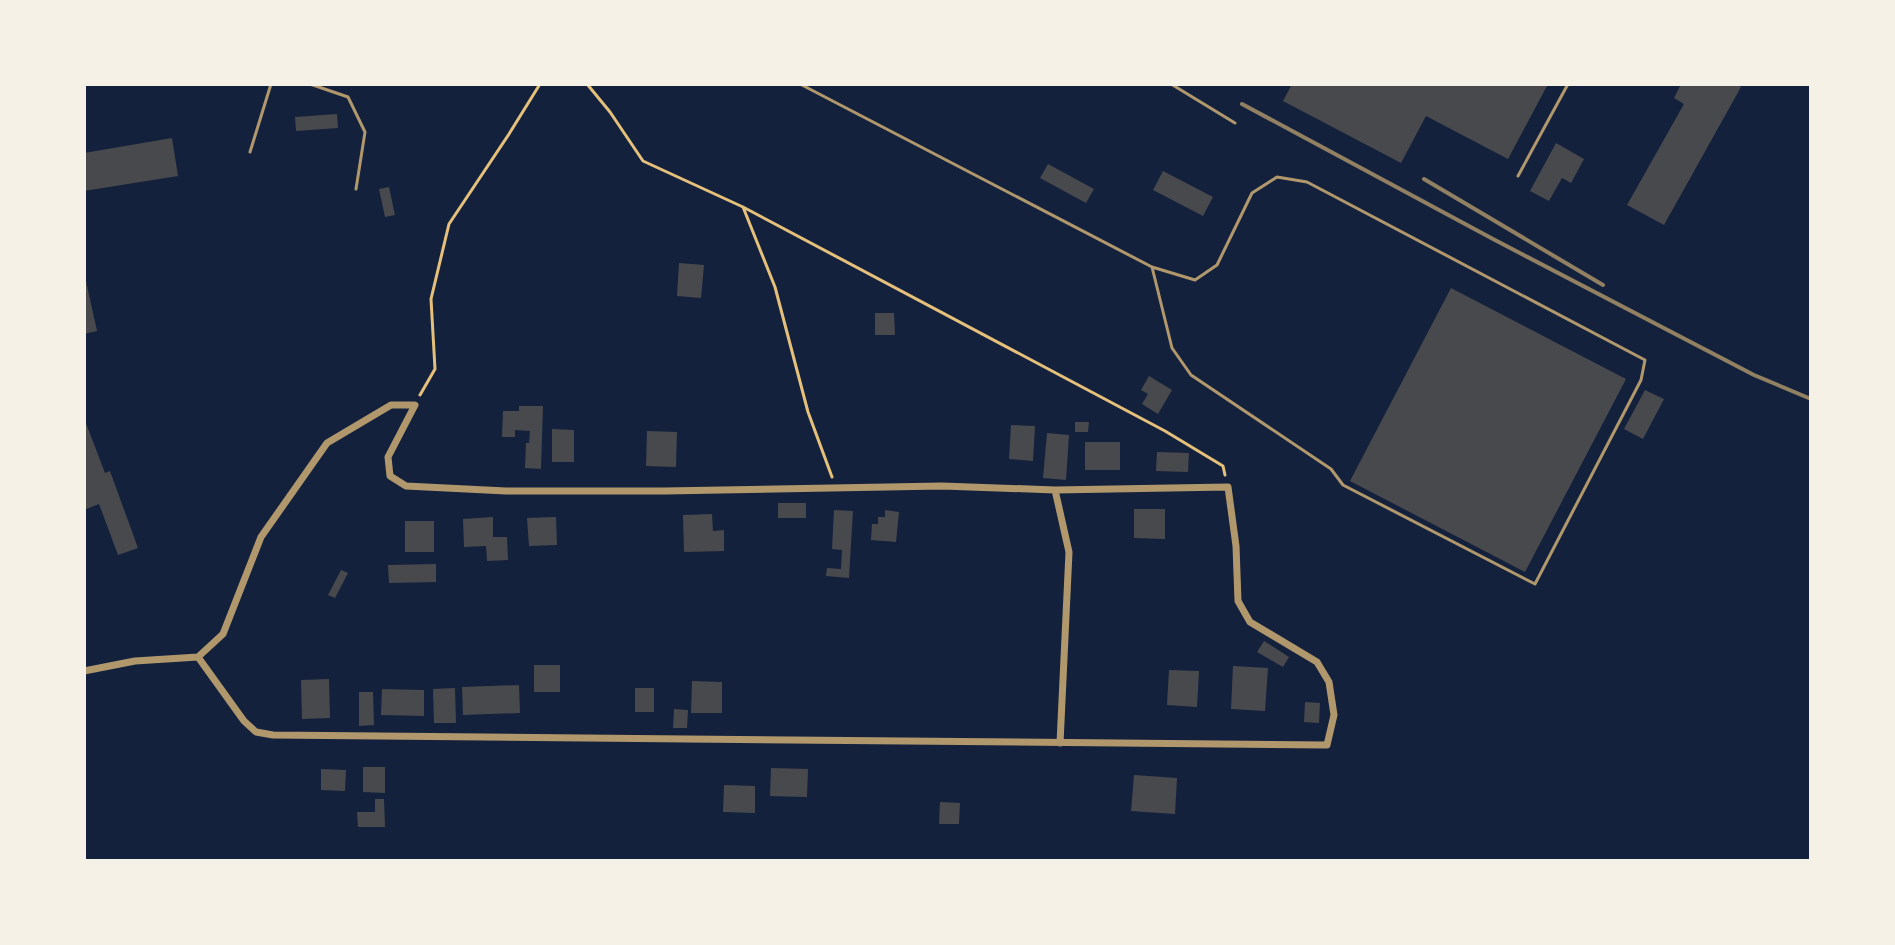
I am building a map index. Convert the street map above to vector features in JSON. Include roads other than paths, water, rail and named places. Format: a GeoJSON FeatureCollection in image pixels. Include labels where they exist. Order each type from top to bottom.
{"type":"FeatureCollection","features":[{"type":"Feature","properties":{"kind":"street"},"geometry":{"type":"LineString","coordinates":[[84,671],[135,661],[198,657],[223,634],[261,537],[327,443],[391,405],[415,405],[388,457],[390,476],[406,486],[506,491],[942,486],[1055,490],[1228,487],[1236,546],[1238,601],[1250,622],[1317,662],[1329,682],[1334,715],[1327,745],[273,735],[256,732],[244,721],[198,657]]}},
{"type":"Feature","properties":{"kind":"street"},"geometry":{"type":"LineString","coordinates":[[1055,490],[1069,552],[1060,743]]}},
{"type":"Feature","properties":{"kind":"lane"},"geometry":{"type":"LineString","coordinates":[[250,152],[271,84]]}},
{"type":"Feature","properties":{"kind":"lane"},"geometry":{"type":"LineString","coordinates":[[310,84],[348,97],[365,132],[356,189]]}},
{"type":"Feature","properties":{"kind":"lane"},"geometry":{"type":"LineString","coordinates":[[800,84],[1152,267],[1195,280],[1217,265],[1252,193],[1277,177],[1307,182],[1645,360],[1641,380],[1535,584],[1343,485],[1331,469],[1191,375],[1172,348],[1152,267]]}},
{"type":"Feature","properties":{"kind":"lane"},"geometry":{"type":"LineString","coordinates":[[1050,84],[1100,84]]}},
{"type":"Feature","properties":{"kind":"lane"},"geometry":{"type":"LineString","coordinates":[[1171,84],[1235,123]]}},
{"type":"Feature","properties":{"kind":"lane"},"geometry":{"type":"LineString","coordinates":[[1518,176],[1568,84]]}},
{"type":"Feature","properties":{"kind":"railway"},"geometry":{"type":"LineString","coordinates":[[1242,104],[1754,375],[1811,399]]}},
{"type":"Feature","properties":{"kind":"railway"},"geometry":{"type":"LineString","coordinates":[[1424,179],[1603,285]]}}]}
